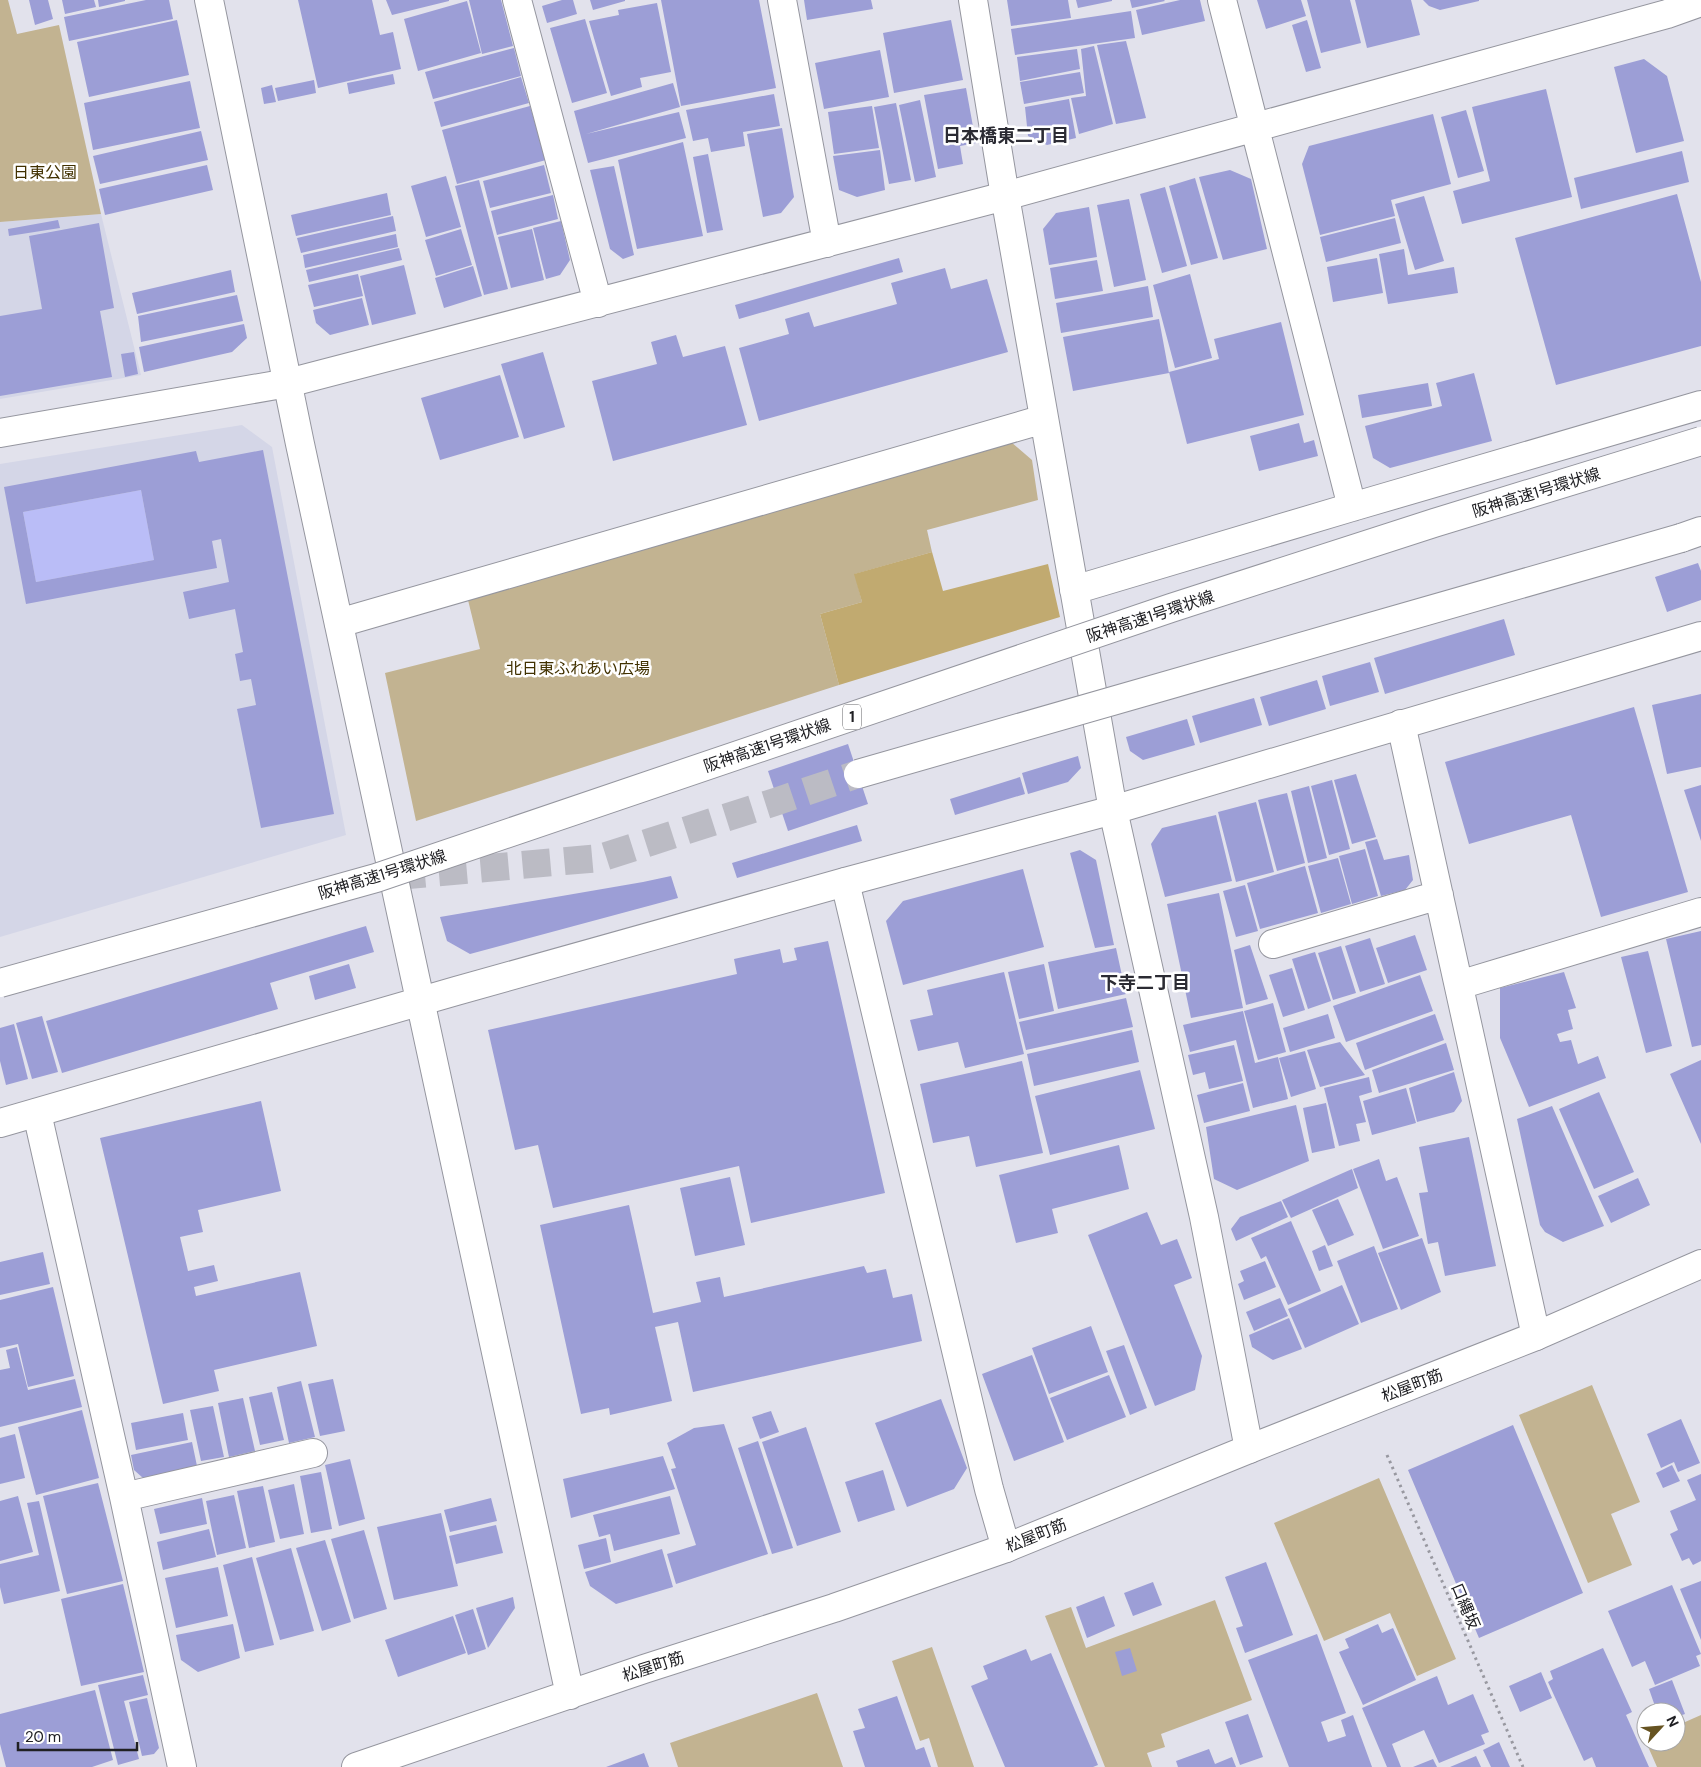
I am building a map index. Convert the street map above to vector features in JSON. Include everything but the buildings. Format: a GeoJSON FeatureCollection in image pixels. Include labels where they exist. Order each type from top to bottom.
{"type":"FeatureCollection","features":[{"type":"Feature","properties":{"kind":"main road"},"geometry":{"type":"LineString","coordinates":[[209,0],[339,623],[570,1695]]}},
{"type":"Feature","properties":{"kind":"main road"},"geometry":{"type":"LineString","coordinates":[[517,0],[598,303]]}},
{"type":"Feature","properties":{"kind":"main road"},"geometry":{"type":"LineString","coordinates":[[782,0],[827,243]]}},
{"type":"Feature","properties":{"kind":"main road"},"geometry":{"type":"LineString","coordinates":[[973,0],[1004,196],[1113,810],[1204,1217],[1249,1449]]}},
{"type":"Feature","properties":{"kind":"main road"},"geometry":{"type":"LineString","coordinates":[[1222,0],[1352,507]]}},
{"type":"Feature","properties":{"kind":"main road"},"geometry":{"type":"LineString","coordinates":[[0,433],[288,383],[1004,196],[1667,14],[1701,2]]}},
{"type":"Feature","properties":{"kind":"main road"},"geometry":{"type":"LineString","coordinates":[[1074,590],[1701,405]]}},
{"type":"Feature","properties":{"kind":"main road"},"geometry":{"type":"LineString","coordinates":[[339,623],[1044,419]]}},
{"type":"Feature","properties":{"kind":"main road","name":"阪神高速1号環状線"},"geometry":{"type":"LineString","coordinates":[[0,983],[376,878],[1180,605],[1434,523],[1701,441]]}},
{"type":"Feature","properties":{"kind":"main road"},"geometry":{"type":"LineString","coordinates":[[858,774],[1691,535]]}},
{"type":"Feature","properties":{"kind":"main road"},"geometry":{"type":"LineString","coordinates":[[0,1123],[420,1001],[845,882],[1113,810],[1701,636]]}},
{"type":"Feature","properties":{"kind":"main road"},"geometry":{"type":"LineString","coordinates":[[1401,724],[1536,1336]]}},
{"type":"Feature","properties":{"kind":"main road"},"geometry":{"type":"LineString","coordinates":[[845,882],[985,1470],[1006,1548]]}},
{"type":"Feature","properties":{"kind":"main road"},"geometry":{"type":"LineString","coordinates":[[1273,944],[1439,895]]}},
{"type":"Feature","properties":{"kind":"main road"},"geometry":{"type":"LineString","coordinates":[[1459,985],[1701,912]]}},
{"type":"Feature","properties":{"kind":"main road"},"geometry":{"type":"LineString","coordinates":[[37,1113],[124,1498],[182,1767]]}},
{"type":"Feature","properties":{"kind":"main road","name":"松屋町筋"},"geometry":{"type":"LineString","coordinates":[[356,1767],[644,1669],[834,1608],[1006,1548],[1249,1449],[1536,1336],[1701,1264]]}},
{"type":"Feature","properties":{"kind":"main road"},"geometry":{"type":"LineString","coordinates":[[124,1498],[313,1453]]}},
{"type":"Feature","properties":{"kind":"path","name":"口縄坂"},"geometry":{"type":"LineString","coordinates":[[1387,1455],[1523,1767]]}},
{"type":"Feature","properties":{"kind":"shaded area"},"geometry":{"type":"Polygon","coordinates":[[[101,214],[141,375],[0,399],[0,222],[101,214]]]}},
{"type":"Feature","properties":{"kind":"shaded area"},"geometry":{"type":"Polygon","coordinates":[[[242,425],[272,447],[346,835],[0,937],[0,464],[242,425]]]}},
{"type":"Feature","properties":{"kind":"shaded area"},"geometry":{"type":"Polygon","coordinates":[[[932,552],[943,591],[1048,564],[1060,617],[839,685],[820,614],[862,602],[854,574],[932,552]]]}},
{"type":"Feature","properties":{"kind":"green space","name":"日東公園"},"geometry":{"type":"Polygon","coordinates":[[[0,0],[8,0],[17,34],[59,25],[101,214],[0,222],[0,0]]]}},
{"type":"Feature","properties":{"kind":"green space","name":"北日東ふれあい広場"},"geometry":{"type":"Polygon","coordinates":[[[1011,442],[1032,460],[1038,500],[927,530],[932,552],[855,574],[862,602],[820,614],[839,685],[416,821],[385,673],[480,649],[468,600],[1011,442]]]}},
{"type":"Feature","properties":{"kind":"green space"},"geometry":{"type":"Polygon","coordinates":[[[1592,1385],[1640,1502],[1611,1514],[1632,1565],[1588,1583],[1519,1415],[1592,1385]]]}},
{"type":"Feature","properties":{"kind":"green space"},"geometry":{"type":"Polygon","coordinates":[[[1379,1478],[1456,1659],[1417,1676],[1390,1613],[1324,1641],[1274,1523],[1379,1478]]]}},
{"type":"Feature","properties":{"kind":"green space"},"geometry":{"type":"Polygon","coordinates":[[[1215,1600],[1252,1700],[1161,1734],[1165,1747],[1147,1753],[1152,1767],[1105,1767],[1045,1616],[1071,1607],[1086,1648],[1215,1600]]]}},
{"type":"Feature","properties":{"kind":"green space"},"geometry":{"type":"Polygon","coordinates":[[[932,1647],[974,1767],[938,1767],[929,1738],[920,1741],[892,1661],[932,1647]]]}},
{"type":"Feature","properties":{"kind":"green space"},"geometry":{"type":"Polygon","coordinates":[[[817,1693],[843,1767],[678,1767],[670,1743],[817,1693]]]}},
{"type":"Feature","properties":{"kind":"green space"},"geometry":{"type":"Polygon","coordinates":[[[1701,1715],[1701,1767],[1657,1767],[1650,1752],[1686,1752],[1686,1722],[1701,1715]]]}},
{"type":"Feature","properties":{"kind":"water"},"geometry":{"type":"Polygon","coordinates":[[[141,490],[154,560],[36,582],[23,512],[141,490]]]}},
{"type":"Feature","properties":{"kind":"tunnel"},"geometry":{"type":"LineString","coordinates":[[397,876],[600,858],[858,774]]}},
{"type":"Feature","properties":{"kind":"district","name":"日本橋東二丁目"},"geometry":{"type":"Point","coordinates":[1006,136]}},
{"type":"Feature","properties":{"kind":"district","name":"下寺二丁目"},"geometry":{"type":"Point","coordinates":[1145,983]}}]}
